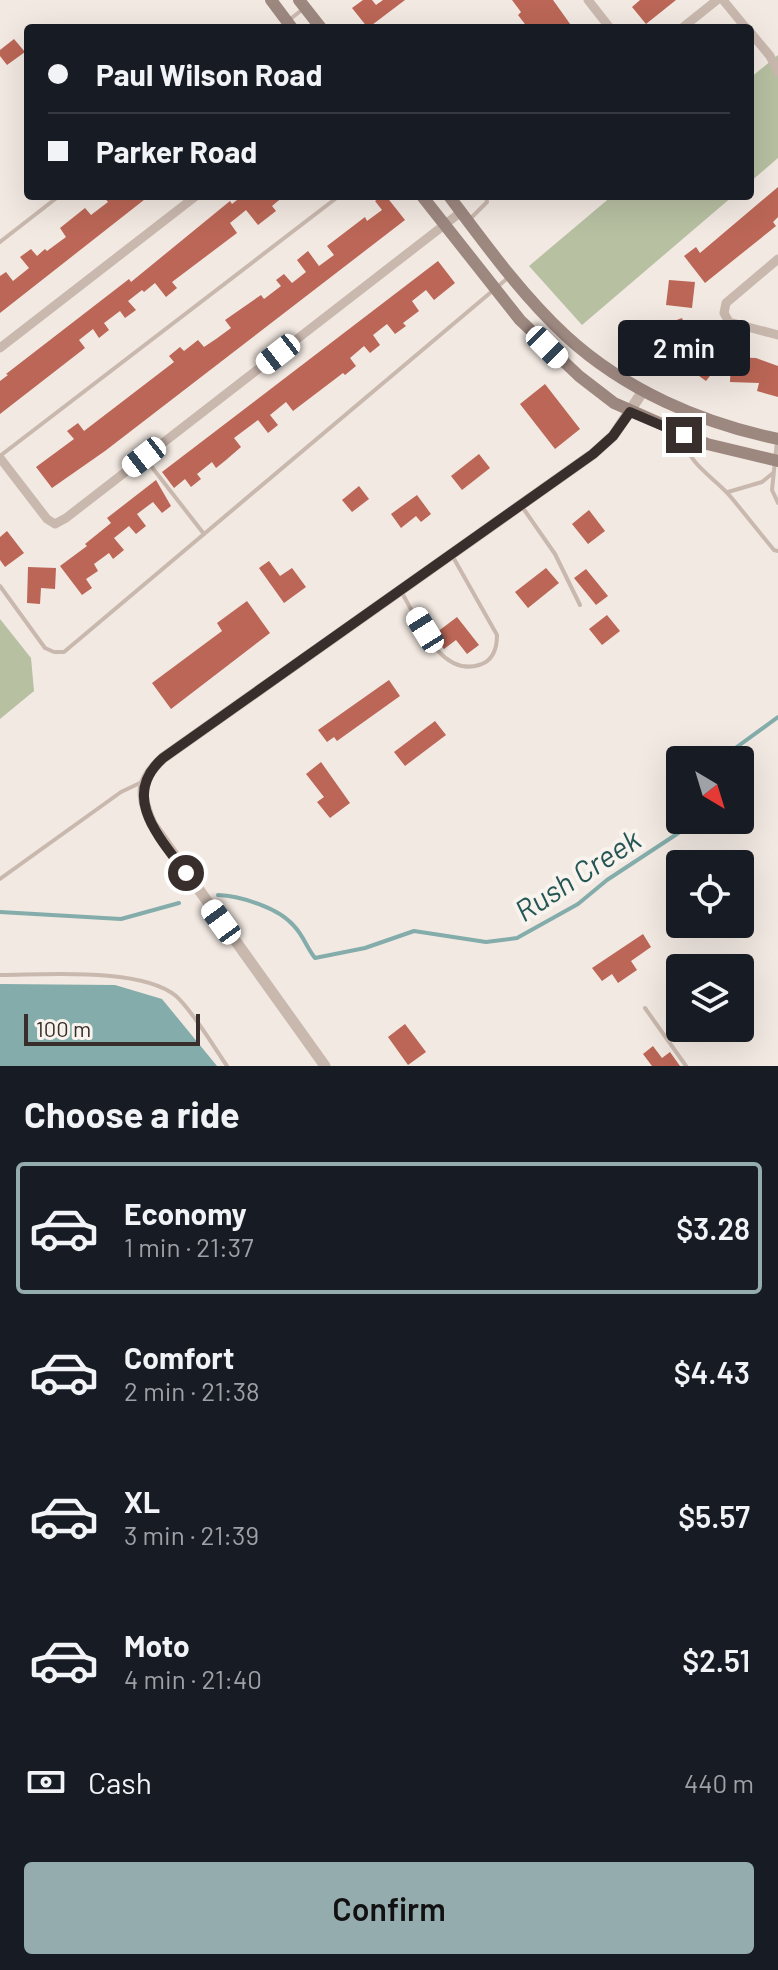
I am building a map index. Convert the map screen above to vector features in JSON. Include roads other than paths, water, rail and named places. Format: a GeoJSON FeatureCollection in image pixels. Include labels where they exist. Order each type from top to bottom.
{"type":"FeatureCollection","features":[{"type":"Feature","properties":{"kind":"main road"},"geometry":{"type":"LineString","coordinates":[[271,0],[285,24]]}},
{"type":"Feature","properties":{"kind":"main road"},"geometry":{"type":"LineString","coordinates":[[302,4],[318,24]]}},
{"type":"Feature","properties":{"kind":"main road"},"geometry":{"type":"LineString","coordinates":[[425,200],[520,320],[559,359],[614,403],[707,444],[775,465]]}},
{"type":"Feature","properties":{"kind":"main road"},"geometry":{"type":"LineString","coordinates":[[452,200],[511,275],[568,337],[643,391],[683,410],[778,439]]}},
{"type":"Feature","properties":{"kind":"street"},"geometry":{"type":"LineString","coordinates":[[588,0],[607,24]]}},
{"type":"Feature","properties":{"kind":"street"},"geometry":{"type":"LineString","coordinates":[[687,24],[720,0],[742,24]]}},
{"type":"Feature","properties":{"kind":"street"},"geometry":{"type":"LineString","coordinates":[[754,37],[770,56],[778,72]]}},
{"type":"Feature","properties":{"kind":"street"},"geometry":{"type":"LineString","coordinates":[[0,348],[191,200]]}},
{"type":"Feature","properties":{"kind":"street"},"geometry":{"type":"LineString","coordinates":[[0,457],[39,511],[55,524],[445,225],[464,216]]}},
{"type":"Feature","properties":{"kind":"street"},"geometry":{"type":"LineString","coordinates":[[778,259],[726,303],[724,313],[729,322],[778,335]]}},
{"type":"Feature","properties":{"kind":"street"},"geometry":{"type":"LineString","coordinates":[[325,1066],[168,848],[144,806],[142,796],[147,774],[163,758],[593,454],[613,436],[643,391]]}},
{"type":"Feature","properties":{"kind":"lane"},"geometry":{"type":"LineString","coordinates":[[287,24],[302,4]]}},
{"type":"Feature","properties":{"kind":"lane"},"geometry":{"type":"LineString","coordinates":[[0,242],[54,200]]}},
{"type":"Feature","properties":{"kind":"lane"},"geometry":{"type":"LineString","coordinates":[[0,457],[334,200]]}},
{"type":"Feature","properties":{"kind":"lane"},"geometry":{"type":"LineString","coordinates":[[464,216],[484,207],[487,200]]}},
{"type":"Feature","properties":{"kind":"lane"},"geometry":{"type":"LineString","coordinates":[[0,586],[45,648],[64,652],[511,275]]}},
{"type":"Feature","properties":{"kind":"lane"},"geometry":{"type":"LineString","coordinates":[[683,410],[686,448],[703,472],[727,492],[778,551]]}},
{"type":"Feature","properties":{"kind":"lane"},"geometry":{"type":"LineString","coordinates":[[778,439],[772,490],[778,503]]}},
{"type":"Feature","properties":{"kind":"lane"},"geometry":{"type":"LineString","coordinates":[[144,457],[204,534]]}},
{"type":"Feature","properties":{"kind":"lane"},"geometry":{"type":"LineString","coordinates":[[727,492],[762,482],[775,465]]}},
{"type":"Feature","properties":{"kind":"lane"},"geometry":{"type":"LineString","coordinates":[[521,506],[555,554],[580,605]]}},
{"type":"Feature","properties":{"kind":"lane"},"geometry":{"type":"LineString","coordinates":[[401,591],[437,650],[448,661],[468,668],[486,663],[497,648],[497,635],[452,555]]}},
{"type":"Feature","properties":{"kind":"lane"},"geometry":{"type":"LineString","coordinates":[[0,879],[121,792],[145,781]]}},
{"type":"Feature","properties":{"kind":"lane"},"geometry":{"type":"LineString","coordinates":[[0,975],[117,976],[161,987],[177,997],[227,1066]]}},
{"type":"Feature","properties":{"kind":"lane"},"geometry":{"type":"LineString","coordinates":[[645,1008],[686,1066]]}},
{"type":"Feature","properties":{"kind":"water"},"geometry":{"type":"Polygon","coordinates":[[[0,984],[115,985],[162,999],[217,1066],[0,1066],[0,984]]]}},
{"type":"Feature","properties":{"kind":"waterway","name":"Rush Creek"},"geometry":{"type":"LineString","coordinates":[[738,746],[778,717]]}},
{"type":"Feature","properties":{"kind":"waterway","name":"Rush Creek"},"geometry":{"type":"LineString","coordinates":[[218,895],[248,901],[279,914],[297,930],[315,958],[365,948],[414,931],[486,942],[517,938],[578,904],[607,880],[677,834]]}},
{"type":"Feature","properties":{"kind":"waterway","name":"Rush Creek"},"geometry":{"type":"LineString","coordinates":[[0,912],[121,919],[179,903]]}}]}
